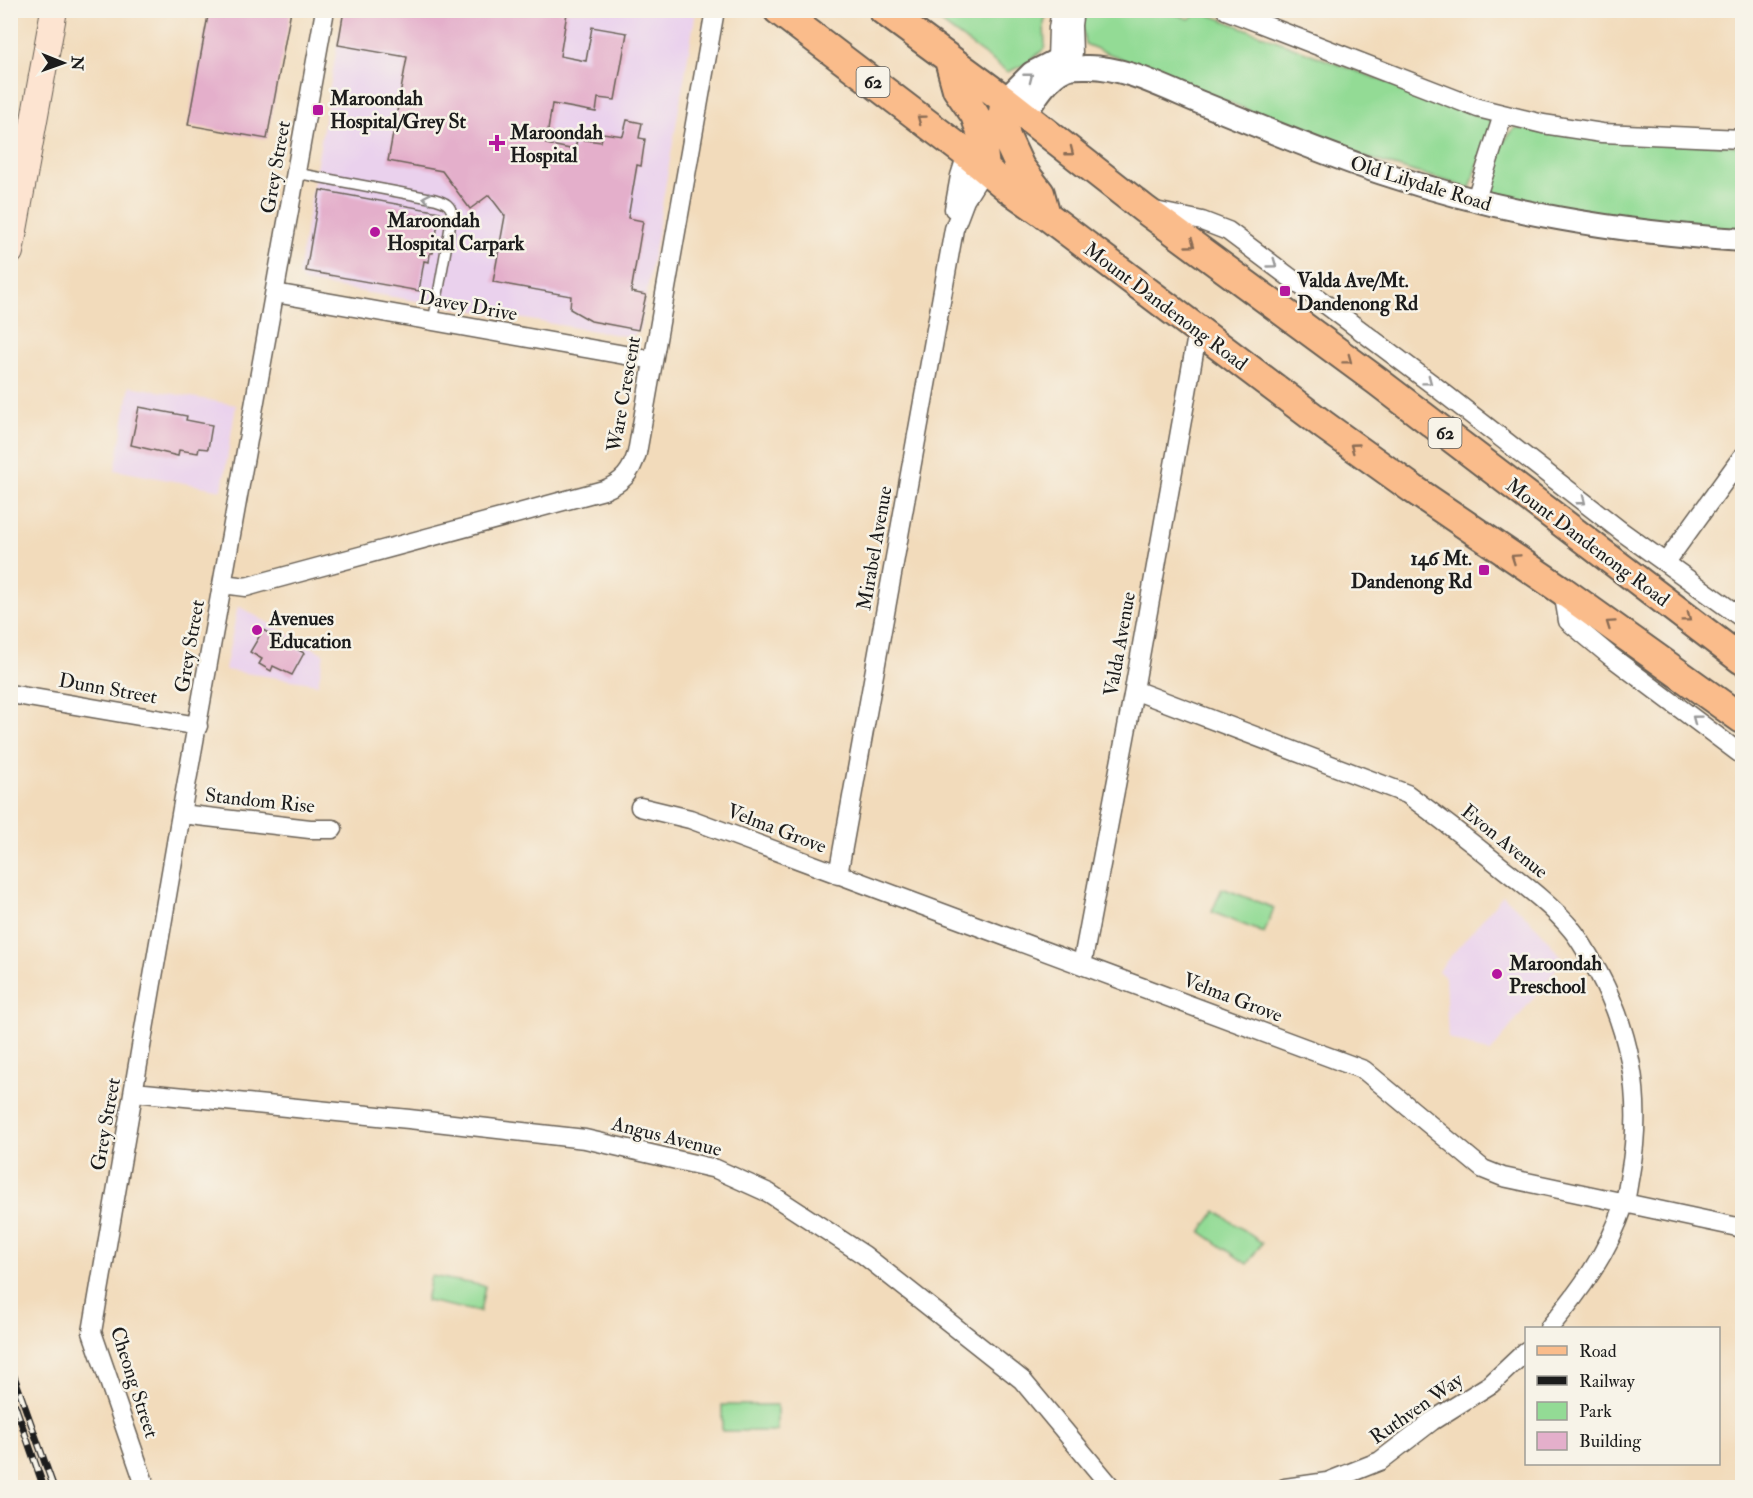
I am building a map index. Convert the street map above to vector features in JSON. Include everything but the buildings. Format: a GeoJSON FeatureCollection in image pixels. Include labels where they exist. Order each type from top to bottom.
{"type":"FeatureCollection","features":[{"type":"Feature","properties":{"kind":"main road"},"geometry":{"type":"LineString","coordinates":[[10,252],[54,10]]}},
{"type":"Feature","properties":{"kind":"main road","name":"Mount Dandenong Road"},"geometry":{"type":"LineString","coordinates":[[778,10],[985,148],[1009,189],[1413,489],[1563,591],[1743,719]]}},
{"type":"Feature","properties":{"kind":"main road","name":"Mount Dandenong Road"},"geometry":{"type":"LineString","coordinates":[[883,10],[1144,209],[1368,374],[1743,660]]}},
{"type":"Feature","properties":{"kind":"main road"},"geometry":{"type":"LineString","coordinates":[[949,60],[957,89],[975,115],[985,148],[1020,167],[1040,192],[1046,215]]}},
{"type":"Feature","properties":{"kind":"main road"},"geometry":{"type":"LineString","coordinates":[[985,148],[1002,118],[1014,108]]}},
{"type":"Feature","properties":{"kind":"street","name":"Grey Street"},"geometry":{"type":"LineString","coordinates":[[98,1289],[326,10]]}},
{"type":"Feature","properties":{"kind":"street","name":"Ware Crescent"},"geometry":{"type":"LineString","coordinates":[[223,584],[246,587],[604,490],[619,483],[628,475],[637,453],[715,10]]}},
{"type":"Feature","properties":{"kind":"street"},"geometry":{"type":"LineString","coordinates":[[1061,10],[1058,28],[1065,60]]}},
{"type":"Feature","properties":{"kind":"street"},"geometry":{"type":"LineString","coordinates":[[1065,60],[1074,10]]}},
{"type":"Feature","properties":{"kind":"street"},"geometry":{"type":"LineString","coordinates":[[1226,10],[1478,108],[1503,115],[1602,133],[1743,139]]}},
{"type":"Feature","properties":{"kind":"street","name":"Old Lilydale Road"},"geometry":{"type":"LineString","coordinates":[[1014,108],[1024,80],[1065,60],[1114,70],[1152,83],[1338,157],[1475,202],[1554,219],[1679,236],[1743,240]]}},
{"type":"Feature","properties":{"kind":"street"},"geometry":{"type":"LineString","coordinates":[[1475,202],[1503,115]]}},
{"type":"Feature","properties":{"kind":"street","name":"Mirabel Avenue"},"geometry":{"type":"LineString","coordinates":[[838,875],[954,229],[985,148]]}},
{"type":"Feature","properties":{"kind":"street","name":"Mount Dandenong Road"},"geometry":{"type":"LineString","coordinates":[[1144,209],[1202,220],[1228,231],[1432,384],[1621,531],[1743,618]]}},
{"type":"Feature","properties":{"kind":"street","name":"Davey Drive"},"geometry":{"type":"LineString","coordinates":[[275,293],[653,360]]}},
{"type":"Feature","properties":{"kind":"street","name":"Valda Avenue"},"geometry":{"type":"LineString","coordinates":[[1082,965],[1198,330]]}},
{"type":"Feature","properties":{"kind":"street"},"geometry":{"type":"LineString","coordinates":[[1666,562],[1743,457]]}},
{"type":"Feature","properties":{"kind":"street"},"geometry":{"type":"LineString","coordinates":[[1563,591],[1568,621],[1609,655],[1743,755]]}},
{"type":"Feature","properties":{"kind":"street","name":"Evon Avenue"},"geometry":{"type":"LineString","coordinates":[[1134,690],[1407,794],[1442,819],[1530,890],[1571,930],[1609,993],[1628,1044],[1634,1076],[1636,1111],[1634,1152],[1624,1204]]}},
{"type":"Feature","properties":{"kind":"street","name":"Dunn Street"},"geometry":{"type":"LineString","coordinates":[[10,694],[198,726]]}},
{"type":"Feature","properties":{"kind":"street","name":"Velma Grove"},"geometry":{"type":"LineString","coordinates":[[640,807],[690,819],[1364,1070],[1483,1169],[1503,1177],[1743,1228]]}},
{"type":"Feature","properties":{"kind":"street","name":"Standom Rise"},"geometry":{"type":"LineString","coordinates":[[182,814],[310,829],[333,829]]}},
{"type":"Feature","properties":{"kind":"street","name":"Angus Avenue"},"geometry":{"type":"LineString","coordinates":[[134,1092],[585,1138],[716,1169],[769,1193],[864,1255],[1022,1380],[1113,1488]]}},
{"type":"Feature","properties":{"kind":"street"},"geometry":{"type":"LineString","coordinates":[[1551,1327],[1580,1291],[1604,1251],[1624,1204]]}},
{"type":"Feature","properties":{"kind":"street","name":"Cheong Street"},"geometry":{"type":"LineString","coordinates":[[98,1289],[92,1332],[146,1488]]}},
{"type":"Feature","properties":{"kind":"street","name":"Ruthven Way"},"geometry":{"type":"LineString","coordinates":[[1285,1488],[1327,1482],[1380,1461],[1432,1421],[1491,1384],[1525,1353]]}},
{"type":"Feature","properties":{"kind":"lane"},"geometry":{"type":"LineString","coordinates":[[296,173],[435,199],[450,206],[452,216],[433,322]]}},
{"type":"Feature","properties":{"kind":"shaded area","name":"Maroondah Hospital"},"geometry":{"type":"Polygon","coordinates":[[[343,11],[696,11],[640,331],[631,337],[304,282],[298,275],[343,11]]]}},
{"type":"Feature","properties":{"kind":"shaded area"},"geometry":{"type":"Polygon","coordinates":[[[130,386],[236,405],[222,490],[115,470],[130,386]]]}},
{"type":"Feature","properties":{"kind":"shaded area","name":"Avenues Education"},"geometry":{"type":"Polygon","coordinates":[[[238,606],[324,654],[318,684],[225,670],[238,606]]]}},
{"type":"Feature","properties":{"kind":"shaded area","name":"Maroondah Preschool"},"geometry":{"type":"Polygon","coordinates":[[[1503,895],[1539,929],[1563,960],[1490,1053],[1448,1038],[1445,977],[1438,971],[1503,895]]]}},
{"type":"Feature","properties":{"kind":"green space"},"geometry":{"type":"Polygon","coordinates":[[[925,11],[1048,11],[1044,22],[1045,48],[1028,63],[1008,72],[925,11]]]}},
{"type":"Feature","properties":{"kind":"green space"},"geometry":{"type":"Polygon","coordinates":[[[1085,11],[1167,11],[1189,19],[1200,11],[1493,121],[1470,188],[1367,158],[1085,44],[1082,23],[1085,11]]]}},
{"type":"Feature","properties":{"kind":"green space"},"geometry":{"type":"Polygon","coordinates":[[[1515,128],[1599,138],[1742,146],[1742,232],[1677,226],[1491,197],[1488,190],[1504,141],[1515,128]]]}},
{"type":"Feature","properties":{"kind":"green space"},"geometry":{"type":"Polygon","coordinates":[[[1222,888],[1274,908],[1264,933],[1212,912],[1222,888]]]}},
{"type":"Feature","properties":{"kind":"green space"},"geometry":{"type":"Polygon","coordinates":[[[1216,1211],[1262,1243],[1247,1264],[1201,1232],[1216,1211]]]}},
{"type":"Feature","properties":{"kind":"green space"},"geometry":{"type":"Polygon","coordinates":[[[431,1276],[485,1286],[480,1312],[426,1301],[431,1276]]]}},
{"type":"Feature","properties":{"kind":"green space"},"geometry":{"type":"Polygon","coordinates":[[[722,1405],[777,1405],[777,1431],[722,1431],[722,1405]]]}},
{"type":"Feature","properties":{"kind":"railway"},"geometry":{"type":"LineString","coordinates":[[10,1365],[54,1488]]}},
{"type":"Feature","properties":{"kind":"railway"},"geometry":{"type":"LineString","coordinates":[[15,1405],[44,1488]]}},
{"type":"Feature","properties":{"kind":"place","name":"Maroondah Hospital/Grey St"},"geometry":{"type":"Point","coordinates":[318,110]}},
{"type":"Feature","properties":{"kind":"place","name":"Maroondah Hospital"},"geometry":{"type":"Point","coordinates":[497,143]}},
{"type":"Feature","properties":{"kind":"place","name":"Maroondah Hospital Carpark"},"geometry":{"type":"Point","coordinates":[375,232]}},
{"type":"Feature","properties":{"kind":"place","name":"Valda Ave/Mt. Dandenong Rd"},"geometry":{"type":"Point","coordinates":[1285,291]}},
{"type":"Feature","properties":{"kind":"place","name":"146 Mt. Dandenong Rd"},"geometry":{"type":"Point","coordinates":[1484,570]}},
{"type":"Feature","properties":{"kind":"place","name":"Avenues Education"},"geometry":{"type":"Point","coordinates":[257,630]}},
{"type":"Feature","properties":{"kind":"place","name":"Maroondah Preschool"},"geometry":{"type":"Point","coordinates":[1497,974]}}]}
